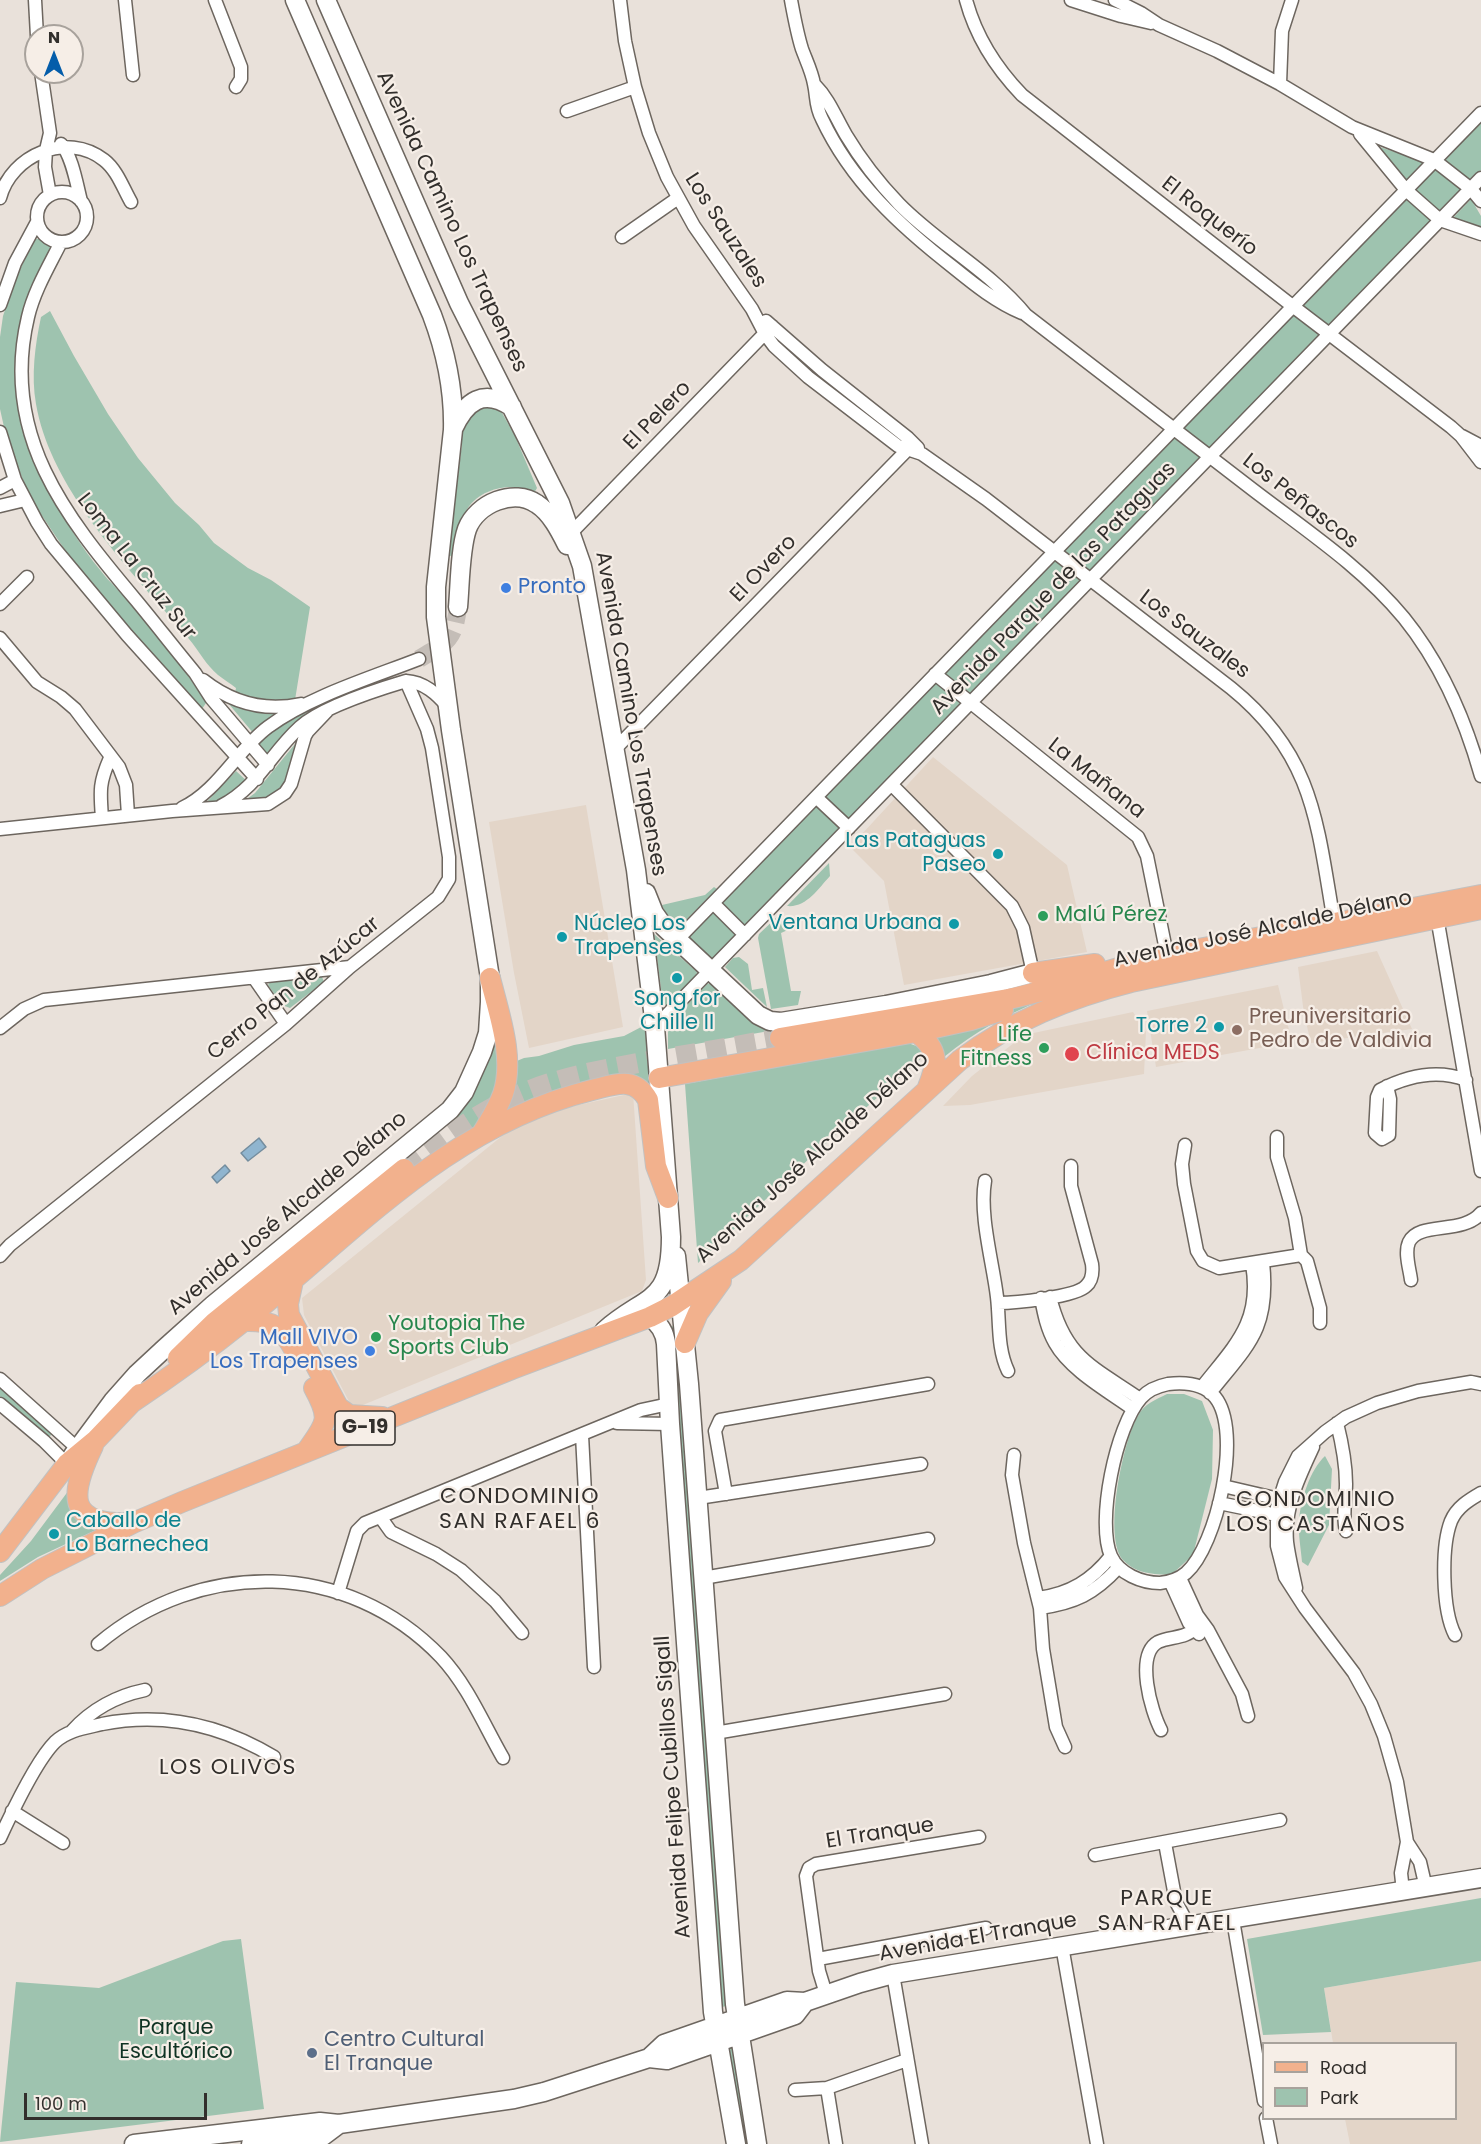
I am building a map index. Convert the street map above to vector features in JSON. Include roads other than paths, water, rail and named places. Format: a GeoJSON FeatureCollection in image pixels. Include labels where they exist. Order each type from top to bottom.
{"type":"FeatureCollection","features":[{"type":"Feature","properties":{"kind":"main road"},"geometry":{"type":"LineString","coordinates":[[295,0],[437,328],[450,381],[453,430],[436,587],[436,617],[490,978],[507,1062],[503,1095],[483,1132]]}},
{"type":"Feature","properties":{"kind":"main road","name":"Avenida Camino Los Trapenses"},"geometry":{"type":"LineString","coordinates":[[327,0],[448,280],[546,472],[572,532],[586,582],[636,870],[655,1027],[671,1237],[681,1301]]}},
{"type":"Feature","properties":{"kind":"main road"},"geometry":{"type":"LineString","coordinates":[[453,430],[466,407],[479,398],[496,399],[512,407]]}},
{"type":"Feature","properties":{"kind":"main road"},"geometry":{"type":"LineString","coordinates":[[458,607],[468,528],[481,509],[501,499],[523,498],[542,507],[559,530],[586,582]]}},
{"type":"Feature","properties":{"kind":"main road"},"geometry":{"type":"LineString","coordinates":[[636,870],[654,913],[676,940],[758,1015],[770,1021],[781,1022],[886,1005],[1034,973],[1096,964],[1125,964]]}},
{"type":"Feature","properties":{"kind":"main road","name":"Avenida José Alcalde Délano"},"geometry":{"type":"LineString","coordinates":[[780,1038],[1028,995],[1125,964],[1481,895]]}},
{"type":"Feature","properties":{"kind":"main road","name":"Avenida José Alcalde Délano"},"geometry":{"type":"LineString","coordinates":[[0,1596],[42,1569],[133,1523],[392,1417],[650,1317],[681,1301],[741,1260],[960,1060],[993,1036],[1033,1015],[1080,996],[1163,974],[1481,909]]}},
{"type":"Feature","properties":{"kind":"main road","name":"Avenida José Alcalde Délano"},"geometry":{"type":"LineString","coordinates":[[0,1552],[113,1401],[137,1374],[213,1305],[450,1110],[470,1082],[482,1052],[490,1017],[490,978]]}},
{"type":"Feature","properties":{"kind":"main road"},"geometry":{"type":"LineString","coordinates":[[659,1078],[916,1032],[996,1013],[1028,995]]}},
{"type":"Feature","properties":{"kind":"main road"},"geometry":{"type":"LineString","coordinates":[[916,1032],[930,1044],[935,1057],[933,1073],[927,1090]]}},
{"type":"Feature","properties":{"kind":"main road"},"geometry":{"type":"LineString","coordinates":[[131,1403],[178,1372],[244,1321],[422,1172],[483,1132],[519,1115],[569,1096],[614,1085],[632,1084],[643,1092],[648,1100],[656,1166],[668,1198]]}},
{"type":"Feature","properties":{"kind":"main road","name":"Avenida José Alcalde Délano"},"geometry":{"type":"LineString","coordinates":[[72,1456],[96,1440],[215,1322],[404,1169]]}},
{"type":"Feature","properties":{"kind":"main road","name":"Avenida Camino Los Trapenses"},"geometry":{"type":"LineString","coordinates":[[598,1336],[611,1324],[657,1293],[669,1269],[671,1237]]}},
{"type":"Feature","properties":{"kind":"main road"},"geometry":{"type":"LineString","coordinates":[[685,1343],[705,1301],[741,1260]]}},
{"type":"Feature","properties":{"kind":"main road"},"geometry":{"type":"LineString","coordinates":[[293,1281],[288,1304],[289,1314],[338,1407],[350,1415],[392,1417]]}},
{"type":"Feature","properties":{"kind":"main road","name":"Avenida Felipe Cubillos Sigall"},"geometry":{"type":"LineString","coordinates":[[681,1301],[738,2026],[757,2144]]}},
{"type":"Feature","properties":{"kind":"main road","name":"Avenida Felipe Cubillos Sigall"},"geometry":{"type":"LineString","coordinates":[[650,1317],[659,1325],[665,1337],[716,2034],[736,2144]]}},
{"type":"Feature","properties":{"kind":"main road"},"geometry":{"type":"LineString","coordinates":[[244,1321],[258,1320],[274,1324],[285,1332],[324,1407],[324,1426],[306,1452]]}},
{"type":"Feature","properties":{"kind":"main road"},"geometry":{"type":"LineString","coordinates":[[669,1404],[680,1406],[692,1429]]}},
{"type":"Feature","properties":{"kind":"main road"},"geometry":{"type":"LineString","coordinates":[[96,1440],[79,1475],[76,1490],[78,1503],[84,1513],[93,1519],[112,1523],[133,1523]]}},
{"type":"Feature","properties":{"kind":"main road"},"geometry":{"type":"LineString","coordinates":[[704,1875],[712,1885],[714,1916],[717,1924],[729,1923]]}},
{"type":"Feature","properties":{"kind":"main road","name":"Avenida El Tranque"},"geometry":{"type":"LineString","coordinates":[[134,2144],[210,2140],[320,2122],[339,2124],[514,2099],[544,2092],[650,2058],[667,2060],[716,2034],[738,2026],[795,2015],[805,2002],[893,1974],[1481,1878]]}},
{"type":"Feature","properties":{"kind":"main road","name":"Avenida El Tranque"},"geometry":{"type":"LineString","coordinates":[[258,2144],[323,2136],[339,2124]]}},
{"type":"Feature","properties":{"kind":"street"},"geometry":{"type":"LineString","coordinates":[[35,0],[36,24]]}},
{"type":"Feature","properties":{"kind":"street"},"geometry":{"type":"LineString","coordinates":[[125,0],[132,75]]}},
{"type":"Feature","properties":{"kind":"street"},"geometry":{"type":"LineString","coordinates":[[215,0],[241,67],[241,79],[236,87]]}},
{"type":"Feature","properties":{"kind":"street","name":"Los Sauzales"},"geometry":{"type":"LineString","coordinates":[[620,0],[624,41],[649,133],[678,198],[711,253],[768,330],[774,346],[808,377],[898,446],[911,446],[986,499],[1245,700],[1272,727],[1284,743],[1301,774],[1313,811],[1335,922]]}},
{"type":"Feature","properties":{"kind":"street","name":"Los Peñascos"},"geometry":{"type":"LineString","coordinates":[[791,0],[800,43],[815,85],[827,99],[858,154],[900,205],[1004,290],[1026,315],[1325,545],[1376,590],[1403,618],[1427,650],[1454,699],[1481,776]]}},
{"type":"Feature","properties":{"kind":"street","name":"El Roquerío"},"geometry":{"type":"LineString","coordinates":[[966,0],[973,22],[986,49],[1005,76],[1023,95],[1461,436],[1481,446]]}},
{"type":"Feature","properties":{"kind":"street"},"geometry":{"type":"LineString","coordinates":[[1071,0],[1112,4],[1217,51],[1280,84],[1352,128],[1434,160],[1471,189],[1481,201]]}},
{"type":"Feature","properties":{"kind":"street"},"geometry":{"type":"LineString","coordinates":[[1280,84],[1282,31],[1292,0]]}},
{"type":"Feature","properties":{"kind":"street"},"geometry":{"type":"LineString","coordinates":[[43,84],[50,133],[45,167],[50,195]]}},
{"type":"Feature","properties":{"kind":"street"},"geometry":{"type":"LineString","coordinates":[[567,111],[635,87]]}},
{"type":"Feature","properties":{"kind":"street","name":"Avenida Parque de las Pataguas"},"geometry":{"type":"LineString","coordinates":[[676,940],[1481,113]]}},
{"type":"Feature","properties":{"kind":"street"},"geometry":{"type":"LineString","coordinates":[[1352,128],[1370,145],[1406,190],[1440,220],[1481,234]]}},
{"type":"Feature","properties":{"kind":"street"},"geometry":{"type":"LineString","coordinates":[[50,133],[65,148]]}},
{"type":"Feature","properties":{"kind":"street"},"geometry":{"type":"LineString","coordinates":[[0,198],[17,168],[46,150],[65,148],[86,150],[103,159],[112,167],[131,202]]}},
{"type":"Feature","properties":{"kind":"street","name":"Loma La Cruz Sur"},"geometry":{"type":"LineString","coordinates":[[65,148],[87,214],[84,228],[74,238],[61,242],[32,303],[24,332],[21,383],[29,433],[54,492],[79,531],[195,674],[211,698],[268,765]]}},
{"type":"Feature","properties":{"kind":"street","name":"Avenida Parque de las Pataguas"},"geometry":{"type":"LineString","coordinates":[[655,1027],[1481,178]]}},
{"type":"Feature","properties":{"kind":"street"},"geometry":{"type":"LineString","coordinates":[[0,305],[15,263],[38,222],[40,205],[50,195],[56,193],[70,194],[81,201]]}},
{"type":"Feature","properties":{"kind":"street"},"geometry":{"type":"LineString","coordinates":[[622,237],[678,198]]}},
{"type":"Feature","properties":{"kind":"street"},"geometry":{"type":"LineString","coordinates":[[38,222],[47,237],[61,242]]}},
{"type":"Feature","properties":{"kind":"street","name":"El Pelero"},"geometry":{"type":"LineString","coordinates":[[572,532],[768,330]]}},
{"type":"Feature","properties":{"kind":"street"},"geometry":{"type":"LineString","coordinates":[[0,432],[15,480],[51,544],[127,634],[257,779]]}},
{"type":"Feature","properties":{"kind":"street","name":"El Roquerío"},"geometry":{"type":"LineString","coordinates":[[1461,436],[1481,462]]}},
{"type":"Feature","properties":{"kind":"street","name":"El Overo"},"geometry":{"type":"LineString","coordinates":[[615,749],[911,446]]}},
{"type":"Feature","properties":{"kind":"street"},"geometry":{"type":"LineString","coordinates":[[0,488],[15,480]]}},
{"type":"Feature","properties":{"kind":"street"},"geometry":{"type":"LineString","coordinates":[[0,506],[25,501]]}},
{"type":"Feature","properties":{"kind":"street"},"geometry":{"type":"LineString","coordinates":[[0,604],[27,577]]}},
{"type":"Feature","properties":{"kind":"street"},"geometry":{"type":"LineString","coordinates":[[0,638],[37,682],[75,709],[119,767],[126,785],[128,815]]}},
{"type":"Feature","properties":{"kind":"street"},"geometry":{"type":"LineString","coordinates":[[172,811],[203,795],[237,755],[268,727],[314,701],[419,659]]}},
{"type":"Feature","properties":{"kind":"street","name":"Loma La Cruz Sur"},"geometry":{"type":"LineString","coordinates":[[195,674],[217,691],[241,703],[268,708],[314,701]]}},
{"type":"Feature","properties":{"kind":"street","name":"La Mañana"},"geometry":{"type":"LineString","coordinates":[[935,674],[1138,837],[1148,856],[1167,955]]}},
{"type":"Feature","properties":{"kind":"street"},"geometry":{"type":"LineString","coordinates":[[218,808],[232,800],[257,779],[299,728],[312,718],[327,711],[406,681],[424,686],[441,699],[448,708]]}},
{"type":"Feature","properties":{"kind":"street","name":"Cerro Pan de Azúcar"},"geometry":{"type":"LineString","coordinates":[[0,1256],[10,1245],[286,1024],[350,967],[438,897],[449,879],[449,857],[432,748],[427,729],[406,681]]}},
{"type":"Feature","properties":{"kind":"street"},"geometry":{"type":"LineString","coordinates":[[0,829],[128,815],[268,804],[285,793],[295,773],[308,731],[327,711]]}},
{"type":"Feature","properties":{"kind":"street"},"geometry":{"type":"LineString","coordinates":[[610,718],[628,727],[641,723]]}},
{"type":"Feature","properties":{"kind":"street"},"geometry":{"type":"LineString","coordinates":[[102,818],[100,788],[102,775],[110,758]]}},
{"type":"Feature","properties":{"kind":"street"},"geometry":{"type":"LineString","coordinates":[[892,785],[1012,906],[1023,928],[1034,973]]}},
{"type":"Feature","properties":{"kind":"street"},"geometry":{"type":"LineString","coordinates":[[816,797],[849,828]]}},
{"type":"Feature","properties":{"kind":"street"},"geometry":{"type":"LineString","coordinates":[[713,903],[745,935]]}},
{"type":"Feature","properties":{"kind":"street"},"geometry":{"type":"LineString","coordinates":[[1437,917],[1466,1080],[1477,1123],[1481,1171]]}},
{"type":"Feature","properties":{"kind":"street"},"geometry":{"type":"LineString","coordinates":[[0,1028],[24,1009],[44,1000],[350,967]]}},
{"type":"Feature","properties":{"kind":"street"},"geometry":{"type":"LineString","coordinates":[[254,978],[286,1024]]}},
{"type":"Feature","properties":{"kind":"street"},"geometry":{"type":"LineString","coordinates":[[1438,1074],[1451,1066],[1461,1054]]}},
{"type":"Feature","properties":{"kind":"street"},"geometry":{"type":"LineString","coordinates":[[1387,1086],[1410,1078],[1438,1074],[1466,1080]]}},
{"type":"Feature","properties":{"kind":"street"},"geometry":{"type":"LineString","coordinates":[[1277,1137],[1276,1153],[1293,1209],[1301,1255],[1308,1263],[1320,1308],[1320,1323]]}},
{"type":"Feature","properties":{"kind":"street"},"geometry":{"type":"LineString","coordinates":[[1185,1145],[1182,1174],[1200,1258],[1207,1264],[1219,1268],[1301,1255]]}},
{"type":"Feature","properties":{"kind":"street"},"geometry":{"type":"LineString","coordinates":[[998,1303],[1046,1298],[1079,1291],[1087,1286],[1092,1275],[1087,1240],[1071,1186],[1071,1166]]}},
{"type":"Feature","properties":{"kind":"street"},"geometry":{"type":"LineString","coordinates":[[985,1182],[984,1207],[998,1303],[999,1334],[1008,1371]]}},
{"type":"Feature","properties":{"kind":"street"},"geometry":{"type":"LineString","coordinates":[[1411,1280],[1407,1256],[1408,1243],[1418,1233],[1465,1225],[1481,1213]]}},
{"type":"Feature","properties":{"kind":"street"},"geometry":{"type":"LineString","coordinates":[[1465,1225],[1481,1231]]}},
{"type":"Feature","properties":{"kind":"street"},"geometry":{"type":"LineString","coordinates":[[1206,1390],[1250,1343],[1258,1327],[1265,1294],[1257,1263]]}},
{"type":"Feature","properties":{"kind":"street"},"geometry":{"type":"LineString","coordinates":[[1046,1298],[1050,1334],[1062,1353],[1078,1368],[1137,1404]]}},
{"type":"Feature","properties":{"kind":"street"},"geometry":{"type":"LineString","coordinates":[[0,1379],[72,1456]]}},
{"type":"Feature","properties":{"kind":"street"},"geometry":{"type":"LineString","coordinates":[[1403,1891],[1401,1873],[1407,1842],[1391,1759],[1378,1720],[1354,1673],[1305,1608],[1297,1593],[1279,1499],[1295,1461],[1336,1423],[1356,1412],[1400,1396],[1478,1380]]}},
{"type":"Feature","properties":{"kind":"street"},"geometry":{"type":"LineString","coordinates":[[726,1494],[715,1431],[720,1420],[928,1384]]}},
{"type":"Feature","properties":{"kind":"street"},"geometry":{"type":"LineString","coordinates":[[1168,1384],[1190,1384],[1206,1390],[1221,1407],[1226,1423],[1223,1486],[1213,1524],[1202,1549],[1189,1570],[1175,1579],[1147,1581],[1128,1575],[1118,1568],[1111,1556],[1106,1533],[1109,1482],[1121,1439],[1137,1404],[1154,1388],[1168,1384]]}},
{"type":"Feature","properties":{"kind":"street"},"geometry":{"type":"LineString","coordinates":[[0,1404],[44,1441],[72,1456]]}},
{"type":"Feature","properties":{"kind":"street"},"geometry":{"type":"LineString","coordinates":[[338,1593],[357,1531],[365,1523],[649,1408],[669,1404]]}},
{"type":"Feature","properties":{"kind":"street"},"geometry":{"type":"LineString","coordinates":[[613,1423],[670,1424]]}},
{"type":"Feature","properties":{"kind":"street"},"geometry":{"type":"LineString","coordinates":[[1336,1423],[1345,1465],[1346,1531]]}},
{"type":"Feature","properties":{"kind":"street"},"geometry":{"type":"LineString","coordinates":[[582,1435],[594,1667]]}},
{"type":"Feature","properties":{"kind":"street"},"geometry":{"type":"LineString","coordinates":[[1282,1513],[1315,1442]]}},
{"type":"Feature","properties":{"kind":"street"},"geometry":{"type":"LineString","coordinates":[[1014,1455],[1012,1475],[1024,1543],[1039,1603],[1043,1649],[1056,1727],[1065,1747]]}},
{"type":"Feature","properties":{"kind":"street"},"geometry":{"type":"LineString","coordinates":[[698,1498],[921,1464]]}},
{"type":"Feature","properties":{"kind":"street"},"geometry":{"type":"LineString","coordinates":[[1223,1486],[1279,1499]]}},
{"type":"Feature","properties":{"kind":"street"},"geometry":{"type":"LineString","coordinates":[[1455,1635],[1449,1623],[1445,1598],[1445,1566],[1451,1522],[1456,1512],[1467,1501],[1481,1492]]}},
{"type":"Feature","properties":{"kind":"street"},"geometry":{"type":"LineString","coordinates":[[1220,1503],[1282,1513]]}},
{"type":"Feature","properties":{"kind":"street"},"geometry":{"type":"LineString","coordinates":[[381,1518],[391,1532],[436,1554],[460,1570],[495,1601],[522,1633]]}},
{"type":"Feature","properties":{"kind":"street"},"geometry":{"type":"LineString","coordinates":[[703,1578],[928,1539]]}},
{"type":"Feature","properties":{"kind":"street"},"geometry":{"type":"LineString","coordinates":[[1039,1603],[1080,1585],[1094,1575],[1111,1556]]}},
{"type":"Feature","properties":{"kind":"street"},"geometry":{"type":"LineString","coordinates":[[1039,1603],[1069,1603],[1084,1596],[1118,1568]]}},
{"type":"Feature","properties":{"kind":"street"},"geometry":{"type":"LineString","coordinates":[[1161,1730],[1151,1704],[1146,1658],[1154,1645],[1172,1637],[1187,1634],[1194,1630],[1197,1624],[1175,1579]]}},
{"type":"Feature","properties":{"kind":"street"},"geometry":{"type":"LineString","coordinates":[[98,1644],[114,1630],[148,1609],[185,1593],[205,1588],[262,1581],[301,1584],[338,1593],[395,1620],[440,1656],[468,1692],[503,1758]]}},
{"type":"Feature","properties":{"kind":"street"},"geometry":{"type":"LineString","coordinates":[[1172,1637],[1191,1615]]}},
{"type":"Feature","properties":{"kind":"street"},"geometry":{"type":"LineString","coordinates":[[1191,1615],[1204,1624],[1242,1694],[1248,1716]]}},
{"type":"Feature","properties":{"kind":"street"},"geometry":{"type":"LineString","coordinates":[[1194,1630],[1213,1642]]}},
{"type":"Feature","properties":{"kind":"street"},"geometry":{"type":"LineString","coordinates":[[0,1838],[12,1811],[49,1749],[104,1704],[121,1696],[145,1690]]}},
{"type":"Feature","properties":{"kind":"street"},"geometry":{"type":"LineString","coordinates":[[715,1733],[945,1694]]}},
{"type":"Feature","properties":{"kind":"street"},"geometry":{"type":"LineString","coordinates":[[71,1732],[121,1720],[182,1722],[230,1735],[274,1757]]}},
{"type":"Feature","properties":{"kind":"street"},"geometry":{"type":"LineString","coordinates":[[12,1811],[63,1843]]}},
{"type":"Feature","properties":{"kind":"street"},"geometry":{"type":"LineString","coordinates":[[1095,1855],[1280,1820]]}},
{"type":"Feature","properties":{"kind":"street","name":"El Tranque"},"geometry":{"type":"LineString","coordinates":[[826,1994],[818,1959],[806,1876],[812,1866],[979,1837]]}},
{"type":"Feature","properties":{"kind":"street"},"geometry":{"type":"LineString","coordinates":[[1407,1842],[1420,1862],[1426,1888]]}},
{"type":"Feature","properties":{"kind":"street"},"geometry":{"type":"LineString","coordinates":[[1165,1843],[1176,1902],[1189,1926]]}},
{"type":"Feature","properties":{"kind":"street"},"geometry":{"type":"LineString","coordinates":[[1166,1930],[1176,1902]]}},
{"type":"Feature","properties":{"kind":"street"},"geometry":{"type":"LineString","coordinates":[[1233,1920],[1262,2095]]}},
{"type":"Feature","properties":{"kind":"street"},"geometry":{"type":"LineString","coordinates":[[818,1959],[986,1928]]}},
{"type":"Feature","properties":{"kind":"street"},"geometry":{"type":"LineString","coordinates":[[1062,1946],[1097,2144]]}},
{"type":"Feature","properties":{"kind":"street"},"geometry":{"type":"LineString","coordinates":[[893,1974],[922,2144]]}},
{"type":"Feature","properties":{"kind":"street"},"geometry":{"type":"LineString","coordinates":[[795,2090],[827,2088],[907,2060]]}},
{"type":"Feature","properties":{"kind":"street"},"geometry":{"type":"LineString","coordinates":[[827,2088],[836,2144]]}},
{"type":"Feature","properties":{"kind":"street"},"geometry":{"type":"LineString","coordinates":[[1266,2120],[1271,2144]]}},
{"type":"Feature","properties":{"kind":"water"},"geometry":{"type":"Polygon","coordinates":[[[259,1138],[266,1147],[248,1161],[241,1153],[259,1138]]]}},
{"type":"Feature","properties":{"kind":"water"},"geometry":{"type":"Polygon","coordinates":[[[225,1165],[230,1171],[217,1183],[212,1177],[225,1165]]]}},
{"type":"Feature","properties":{"kind":"tunnel"},"geometry":{"type":"LineString","coordinates":[[419,659],[448,639],[454,627],[458,607]]}},
{"type":"Feature","properties":{"kind":"tunnel"},"geometry":{"type":"LineString","coordinates":[[404,1169],[480,1115],[507,1100],[541,1086],[612,1068],[780,1038]]}},
{"type":"Feature","properties":{"kind":"place","name":"Pronto"},"geometry":{"type":"Point","coordinates":[506,588]}},
{"type":"Feature","properties":{"kind":"place","name":"Las Pataguas Paseo"},"geometry":{"type":"Point","coordinates":[998,854]}},
{"type":"Feature","properties":{"kind":"place","name":"Malú Pérez"},"geometry":{"type":"Point","coordinates":[1043,916]}},
{"type":"Feature","properties":{"kind":"place","name":"Ventana Urbana"},"geometry":{"type":"Point","coordinates":[954,924]}},
{"type":"Feature","properties":{"kind":"place","name":"Núcleo Los Trapenses"},"geometry":{"type":"Point","coordinates":[562,937]}},
{"type":"Feature","properties":{"kind":"place","name":"Song for Chille II"},"geometry":{"type":"Point","coordinates":[677,978]}},
{"type":"Feature","properties":{"kind":"place","name":"Torre 2"},"geometry":{"type":"Point","coordinates":[1219,1027]}},
{"type":"Feature","properties":{"kind":"place","name":"Preuniversitario Pedro de Valdivia"},"geometry":{"type":"Point","coordinates":[1237,1030]}},
{"type":"Feature","properties":{"kind":"place","name":"Life Fitness"},"geometry":{"type":"Point","coordinates":[1044,1048]}},
{"type":"Feature","properties":{"kind":"place","name":"Clínica MEDS"},"geometry":{"type":"Point","coordinates":[1072,1054]}},
{"type":"Feature","properties":{"kind":"place","name":"Youtopia The Sports Club"},"geometry":{"type":"Point","coordinates":[376,1337]}},
{"type":"Feature","properties":{"kind":"place","name":"Mall VIVO Los Trapenses"},"geometry":{"type":"Point","coordinates":[370,1351]}},
{"type":"Feature","properties":{"kind":"place","name":"Caballo de Lo Barnechea"},"geometry":{"type":"Point","coordinates":[54,1534]}},
{"type":"Feature","properties":{"kind":"place","name":"Centro Cultural El Tranque"},"geometry":{"type":"Point","coordinates":[312,2053]}},
{"type":"Feature","properties":{"kind":"district","name":"CONDOMINIO SAN RAFAEL 6"},"geometry":{"type":"Point","coordinates":[520,1510]}},
{"type":"Feature","properties":{"kind":"district","name":"CONDOMINIO LOS CASTAÑOS"},"geometry":{"type":"Point","coordinates":[1316,1512]}},
{"type":"Feature","properties":{"kind":"district","name":"LOS OLIVOS"},"geometry":{"type":"Point","coordinates":[228,1768]}},
{"type":"Feature","properties":{"kind":"district","name":"PARQUE SAN RAFAEL"},"geometry":{"type":"Point","coordinates":[1167,1912]}},
{"type":"Feature","properties":{"kind":"park label","name":"Parque Escultórico"},"geometry":{"type":"Point","coordinates":[176,2041]}}]}
